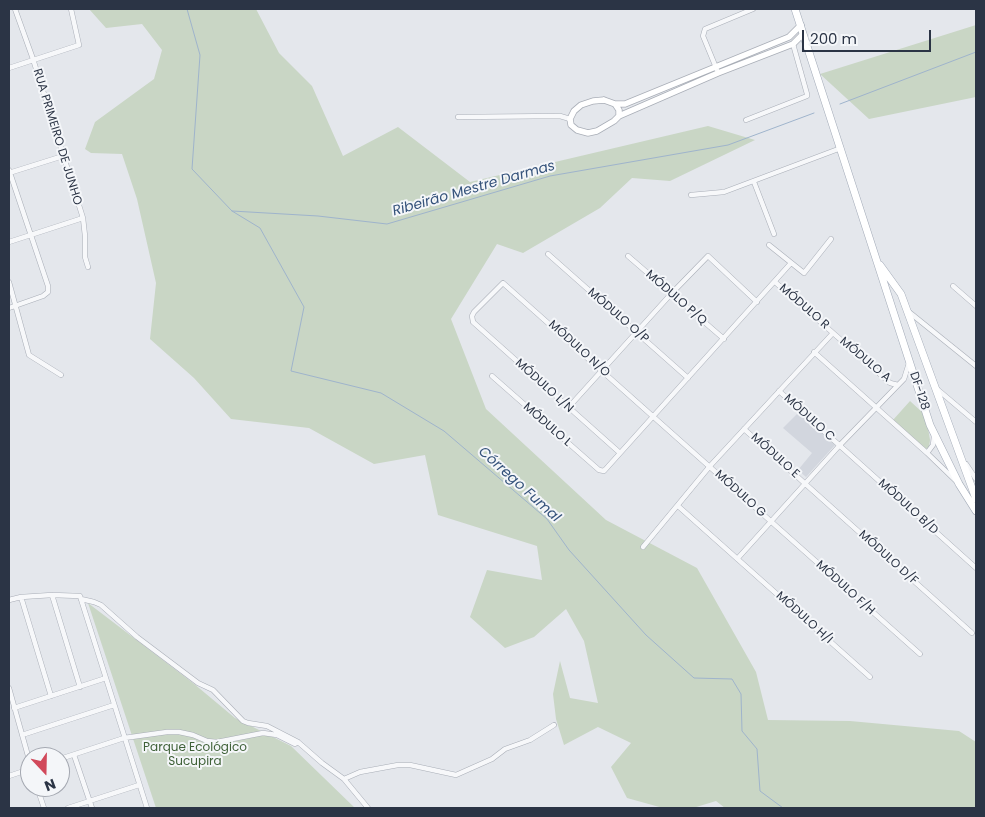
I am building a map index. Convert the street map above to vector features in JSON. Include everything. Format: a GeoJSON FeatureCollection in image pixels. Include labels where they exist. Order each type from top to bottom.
{"type":"FeatureCollection","features":[{"type":"Feature","properties":{"kind":"main road","name":"DF-128"},"geometry":{"type":"LineString","coordinates":[[795,9],[893,314],[936,439],[958,483],[976,511]]}},
{"type":"Feature","properties":{"kind":"main road","name":"DF-128"},"geometry":{"type":"LineString","coordinates":[[878,263],[899,290],[976,499]]}},
{"type":"Feature","properties":{"kind":"main road"},"geometry":{"type":"LineString","coordinates":[[893,314],[900,307],[907,311]]}},
{"type":"Feature","properties":{"kind":"main road"},"geometry":{"type":"LineString","coordinates":[[936,439],[944,445],[948,444],[952,434]]}},
{"type":"Feature","properties":{"kind":"street","name":"RUA PRIMEIRO DE JUNHO"},"geometry":{"type":"LineString","coordinates":[[15,9],[33,59],[83,218],[85,257],[88,267]]}},
{"type":"Feature","properties":{"kind":"street"},"geometry":{"type":"LineString","coordinates":[[9,68],[79,45],[71,9]]}},
{"type":"Feature","properties":{"kind":"street"},"geometry":{"type":"LineString","coordinates":[[717,70],[704,36],[705,29],[754,9]]}},
{"type":"Feature","properties":{"kind":"street"},"geometry":{"type":"LineString","coordinates":[[717,70],[674,92],[619,116],[608,125],[588,133],[577,130],[571,125],[570,119],[574,111],[581,105],[604,100],[615,104],[625,104],[771,48],[790,37],[800,25]]}},
{"type":"Feature","properties":{"kind":"street"},"geometry":{"type":"LineString","coordinates":[[771,48],[793,44],[803,34]]}},
{"type":"Feature","properties":{"kind":"street"},"geometry":{"type":"LineString","coordinates":[[746,120],[807,96],[793,44]]}},
{"type":"Feature","properties":{"kind":"street"},"geometry":{"type":"LineString","coordinates":[[671,85],[674,92]]}},
{"type":"Feature","properties":{"kind":"street"},"geometry":{"type":"LineString","coordinates":[[615,104],[619,116]]}},
{"type":"Feature","properties":{"kind":"street"},"geometry":{"type":"LineString","coordinates":[[458,117],[560,116],[570,119]]}},
{"type":"Feature","properties":{"kind":"street"},"geometry":{"type":"LineString","coordinates":[[691,195],[724,192],[841,148]]}},
{"type":"Feature","properties":{"kind":"street"},"geometry":{"type":"LineString","coordinates":[[9,308],[43,296],[48,292],[48,286],[9,172],[63,156]]}},
{"type":"Feature","properties":{"kind":"street"},"geometry":{"type":"LineString","coordinates":[[754,182],[774,234]]}},
{"type":"Feature","properties":{"kind":"street"},"geometry":{"type":"LineString","coordinates":[[9,242],[83,218]]}},
{"type":"Feature","properties":{"kind":"street","name":"MÓDULO R"},"geometry":{"type":"LineString","coordinates":[[791,263],[804,273],[831,239]]}},
{"type":"Feature","properties":{"kind":"street"},"geometry":{"type":"LineString","coordinates":[[620,453],[791,263],[769,245]]}},
{"type":"Feature","properties":{"kind":"street","name":"MÓDULO O/P"},"geometry":{"type":"LineString","coordinates":[[548,254],[688,378]]}},
{"type":"Feature","properties":{"kind":"street","name":"MÓDULO P/Q"},"geometry":{"type":"LineString","coordinates":[[628,256],[724,339]]}},
{"type":"Feature","properties":{"kind":"street"},"geometry":{"type":"LineString","coordinates":[[568,408],[708,256],[757,302]]}},
{"type":"Feature","properties":{"kind":"street"},"geometry":{"type":"LineString","coordinates":[[9,282],[29,355],[61,375]]}},
{"type":"Feature","properties":{"kind":"street","name":"MÓDULO R"},"geometry":{"type":"LineString","coordinates":[[774,282],[833,333]]}},
{"type":"Feature","properties":{"kind":"street","name":"MÓDULO N/O"},"geometry":{"type":"LineString","coordinates":[[472,316],[504,283],[710,466]]}},
{"type":"Feature","properties":{"kind":"street"},"geometry":{"type":"LineString","coordinates":[[953,286],[976,306]]}},
{"type":"Feature","properties":{"kind":"street"},"geometry":{"type":"LineString","coordinates":[[907,311],[976,366]]}},
{"type":"Feature","properties":{"kind":"street","name":"MÓDULO L/N"},"geometry":{"type":"LineString","coordinates":[[472,316],[473,322],[620,453]]}},
{"type":"Feature","properties":{"kind":"street"},"geometry":{"type":"LineString","coordinates":[[643,547],[710,466],[833,333]]}},
{"type":"Feature","properties":{"kind":"street","name":"MÓDULO A"},"geometry":{"type":"LineString","coordinates":[[833,333],[890,383],[898,385]]}},
{"type":"Feature","properties":{"kind":"street"},"geometry":{"type":"LineString","coordinates":[[814,352],[958,483]]}},
{"type":"Feature","properties":{"kind":"street"},"geometry":{"type":"LineString","coordinates":[[678,506],[738,558],[839,446],[904,379],[909,362]]}},
{"type":"Feature","properties":{"kind":"street","name":"MÓDULO L"},"geometry":{"type":"LineString","coordinates":[[492,376],[600,470],[604,471],[620,453]]}},
{"type":"Feature","properties":{"kind":"street"},"geometry":{"type":"LineString","coordinates":[[904,379],[917,385]]}},
{"type":"Feature","properties":{"kind":"street"},"geometry":{"type":"LineString","coordinates":[[935,388],[976,422]]}},
{"type":"Feature","properties":{"kind":"street","name":"MÓDULO C"},"geometry":{"type":"LineString","coordinates":[[779,391],[839,446]]}},
{"type":"Feature","properties":{"kind":"street","name":"MÓDULO E"},"geometry":{"type":"LineString","coordinates":[[744,429],[805,483]]}},
{"type":"Feature","properties":{"kind":"street"},"geometry":{"type":"LineString","coordinates":[[927,453],[936,439]]}},
{"type":"Feature","properties":{"kind":"street","name":"MÓDULO B/D"},"geometry":{"type":"LineString","coordinates":[[839,446],[976,568]]}},
{"type":"Feature","properties":{"kind":"street"},"geometry":{"type":"LineString","coordinates":[[960,457],[976,479]]}},
{"type":"Feature","properties":{"kind":"street","name":"MÓDULO G"},"geometry":{"type":"LineString","coordinates":[[710,466],[771,521]]}},
{"type":"Feature","properties":{"kind":"street","name":"MÓDULO D/F"},"geometry":{"type":"LineString","coordinates":[[805,483],[972,633]]}},
{"type":"Feature","properties":{"kind":"street","name":"MÓDULO F/H"},"geometry":{"type":"LineString","coordinates":[[771,521],[920,654]]}},
{"type":"Feature","properties":{"kind":"street","name":"MÓDULO H/I"},"geometry":{"type":"LineString","coordinates":[[738,558],[870,677]]}},
{"type":"Feature","properties":{"kind":"street"},"geometry":{"type":"LineString","coordinates":[[52,595],[80,687]]}},
{"type":"Feature","properties":{"kind":"street"},"geometry":{"type":"LineString","coordinates":[[9,600],[21,597],[52,595],[80,597],[101,605],[136,637],[198,683],[213,690],[248,724],[267,726],[298,742],[344,779],[368,808]]}},
{"type":"Feature","properties":{"kind":"street"},"geometry":{"type":"LineString","coordinates":[[21,597],[51,696]]}},
{"type":"Feature","properties":{"kind":"street"},"geometry":{"type":"LineString","coordinates":[[80,597],[147,808]]}},
{"type":"Feature","properties":{"kind":"street"},"geometry":{"type":"LineString","coordinates":[[14,708],[106,678]]}},
{"type":"Feature","properties":{"kind":"street"},"geometry":{"type":"LineString","coordinates":[[9,688],[25,747]]}},
{"type":"Feature","properties":{"kind":"street"},"geometry":{"type":"LineString","coordinates":[[22,735],[114,705]]}},
{"type":"Feature","properties":{"kind":"street"},"geometry":{"type":"LineString","coordinates":[[344,779],[360,772],[404,765],[456,776],[492,759],[505,749],[530,740],[554,725]]}},
{"type":"Feature","properties":{"kind":"street"},"geometry":{"type":"LineString","coordinates":[[70,756],[124,738],[179,732],[217,742],[263,733],[277,735],[295,744],[298,742]]}},
{"type":"Feature","properties":{"kind":"street"},"geometry":{"type":"LineString","coordinates":[[74,755],[92,808]]}},
{"type":"Feature","properties":{"kind":"street"},"geometry":{"type":"LineString","coordinates":[[68,808],[140,785]]}},
{"type":"Feature","properties":{"kind":"shaded area"},"geometry":{"type":"Polygon","coordinates":[[[799,412],[835,445],[806,477],[798,470],[812,453],[783,428],[799,412]]]}},
{"type":"Feature","properties":{"kind":"green space"},"geometry":{"type":"Polygon","coordinates":[[[89,9],[256,9],[279,53],[312,86],[343,156],[398,127],[470,182],[708,126],[755,140],[670,181],[632,178],[600,208],[523,253],[497,244],[451,319],[486,409],[606,520],[697,568],[756,672],[768,720],[850,721],[959,731],[976,742],[976,808],[725,808],[716,801],[693,808],[663,808],[627,798],[611,767],[631,743],[598,727],[564,745],[556,719],[553,694],[560,661],[570,698],[598,703],[584,641],[566,609],[534,637],[505,648],[470,617],[487,570],[542,580],[537,546],[438,515],[425,455],[374,464],[309,428],[231,419],[194,378],[150,339],[156,283],[137,199],[122,154],[91,153],[85,149],[95,122],[154,79],[162,50],[142,24],[106,28],[89,9]]]}},
{"type":"Feature","properties":{"kind":"green space"},"geometry":{"type":"Polygon","coordinates":[[[976,25],[976,97],[869,119],[820,74],[976,25]]]}},
{"type":"Feature","properties":{"kind":"green space"},"geometry":{"type":"Polygon","coordinates":[[[910,401],[922,412],[928,428],[930,440],[929,447],[926,449],[893,420],[910,401]]]}},
{"type":"Feature","properties":{"kind":"green space","name":"Parque Ecológico Sucupira"},"geometry":{"type":"Polygon","coordinates":[[[88,603],[193,683],[235,718],[291,746],[355,808],[156,808],[88,603]]]}},
{"type":"Feature","properties":{"kind":"waterway","name":"Córrego Fumal"},"geometry":{"type":"LineString","coordinates":[[187,9],[200,55],[192,169],[232,211],[260,228],[304,307],[291,371],[381,393],[444,431],[547,519],[569,550],[646,635],[694,678],[732,679],[741,694],[742,731],[757,749],[760,791],[783,808]]}},
{"type":"Feature","properties":{"kind":"waterway","name":"Ribeirão Mestre Darmas"},"geometry":{"type":"LineString","coordinates":[[840,104],[976,52]]}},
{"type":"Feature","properties":{"kind":"waterway","name":"Ribeirão Mestre Darmas"},"geometry":{"type":"LineString","coordinates":[[232,211],[318,216],[387,224],[550,176],[728,145],[814,113]]}}]}
